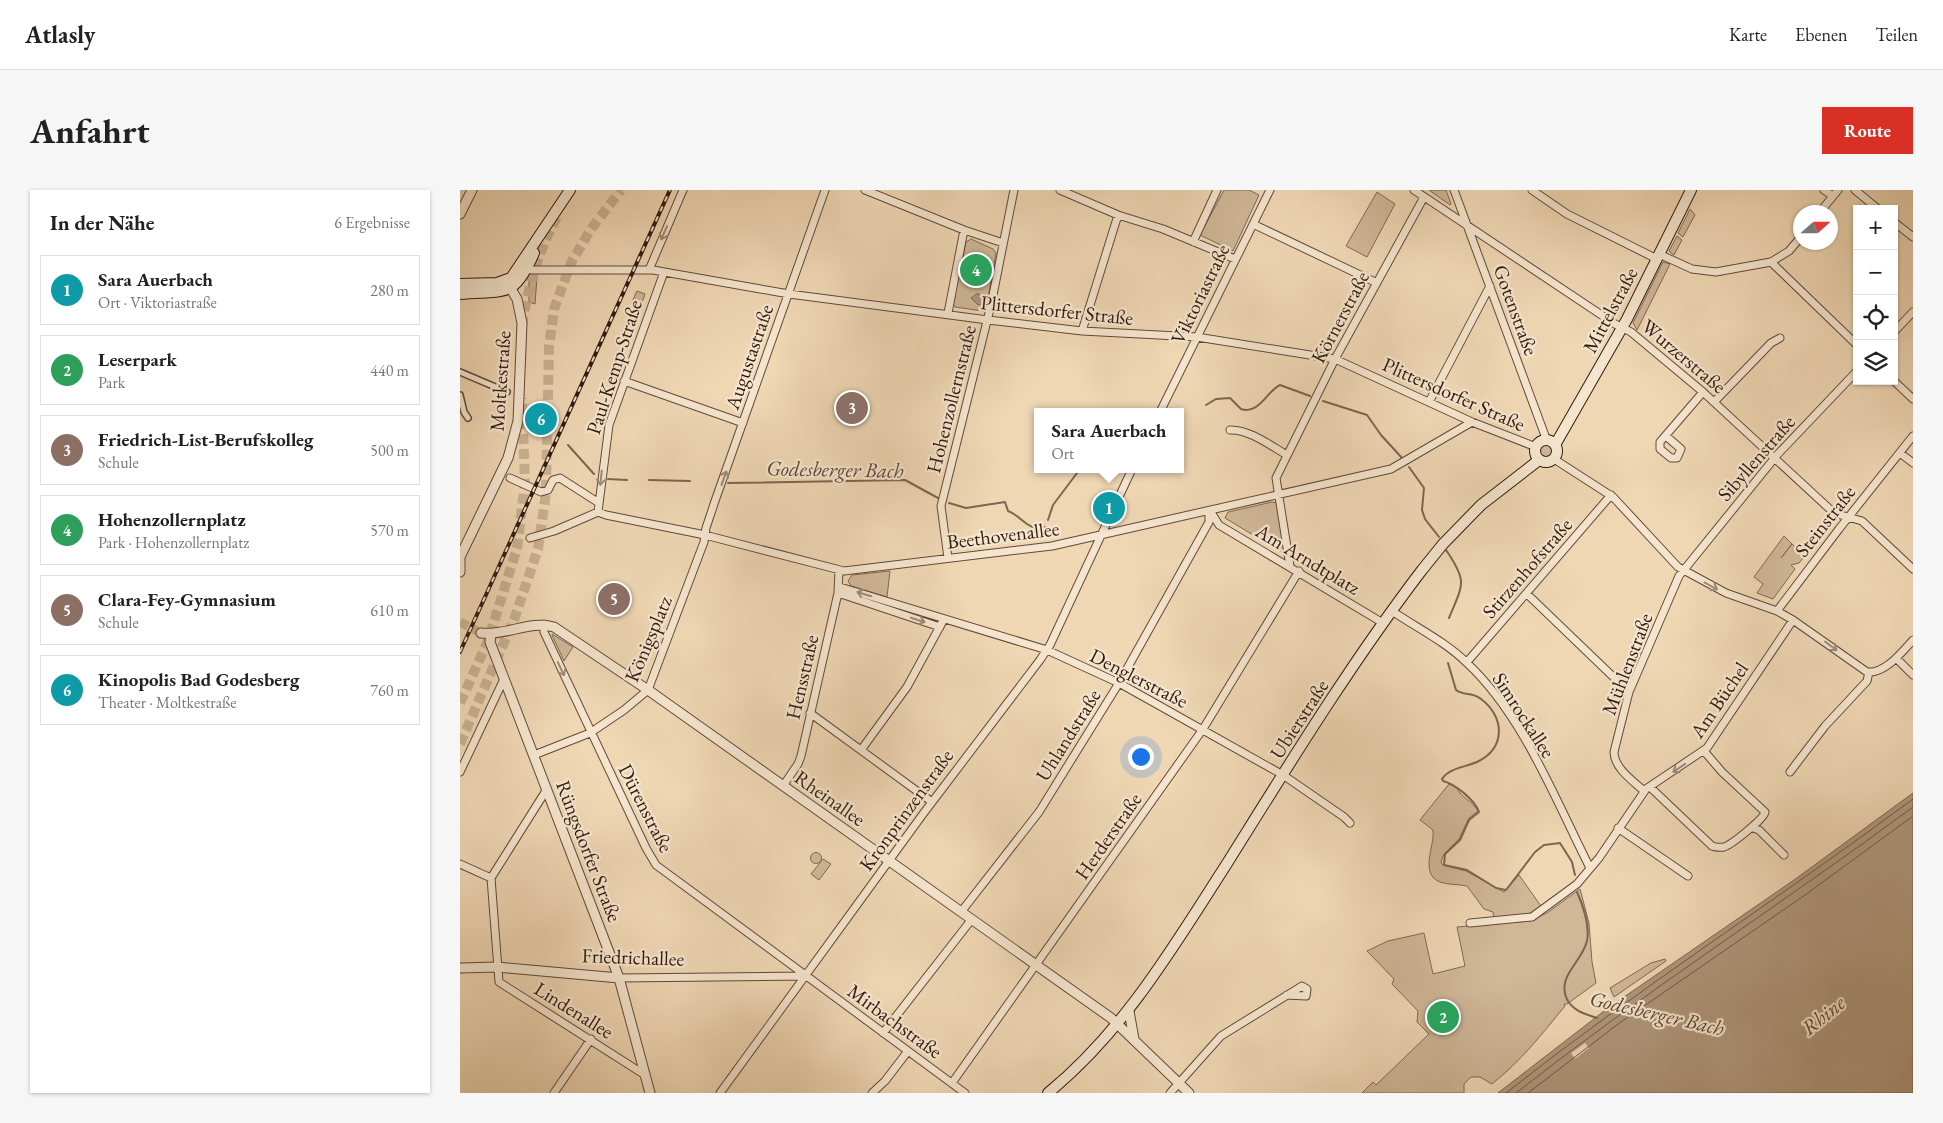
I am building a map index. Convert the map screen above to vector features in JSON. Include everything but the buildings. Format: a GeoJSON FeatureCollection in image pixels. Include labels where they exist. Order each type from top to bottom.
{"type":"FeatureCollection","features":[{"type":"Feature","properties":{"kind":"main road"},"geometry":{"type":"LineString","coordinates":[[508,285],[534,242],[570,190]]}},
{"type":"Feature","properties":{"kind":"main road","name":"Mittelstraße"},"geometry":{"type":"LineString","coordinates":[[1551,443],[1623,326],[1691,190]]}},
{"type":"Feature","properties":{"kind":"main road"},"geometry":{"type":"LineString","coordinates":[[460,294],[518,283],[528,268],[546,227]]}},
{"type":"Feature","properties":{"kind":"main road"},"geometry":{"type":"LineString","coordinates":[[460,284],[508,285]]}},
{"type":"Feature","properties":{"kind":"main road"},"geometry":{"type":"LineString","coordinates":[[1540,442],[1551,443],[1557,452],[1554,459],[1545,462],[1539,460],[1535,454],[1536,447],[1540,442]]}},
{"type":"Feature","properties":{"kind":"main road","name":"Ubierstraße"},"geometry":{"type":"LineString","coordinates":[[1048,1093],[1118,1024],[1159,970],[1283,775],[1392,611],[1430,560],[1464,522],[1495,492],[1539,460]]}},
{"type":"Feature","properties":{"kind":"street"},"geometry":{"type":"LineString","coordinates":[[460,214],[472,190]]}},
{"type":"Feature","properties":{"kind":"street","name":"Augustastraße"},"geometry":{"type":"LineString","coordinates":[[705,534],[825,190]]}},
{"type":"Feature","properties":{"kind":"street"},"geometry":{"type":"LineString","coordinates":[[865,190],[1003,244]]}},
{"type":"Feature","properties":{"kind":"street","name":"Hohenzollernstraße"},"geometry":{"type":"LineString","coordinates":[[948,558],[941,506],[988,320],[1014,190]]}},
{"type":"Feature","properties":{"kind":"street"},"geometry":{"type":"LineString","coordinates":[[1060,190],[1118,215],[1163,229],[1235,259]]}},
{"type":"Feature","properties":{"kind":"street"},"geometry":{"type":"LineString","coordinates":[[1193,242],[1218,190]]}},
{"type":"Feature","properties":{"kind":"street","name":"Wurzerstraße"},"geometry":{"type":"LineString","coordinates":[[1414,190],[1615,324],[1623,326],[1703,392],[1836,514],[1865,523],[1913,569]]}},
{"type":"Feature","properties":{"kind":"street","name":"Gotenstraße"},"geometry":{"type":"LineString","coordinates":[[1454,190],[1551,443]]}},
{"type":"Feature","properties":{"kind":"street"},"geometry":{"type":"LineString","coordinates":[[1532,190],[1568,214],[1658,257],[1707,273],[1771,262],[1789,252],[1793,247]]}},
{"type":"Feature","properties":{"kind":"street"},"geometry":{"type":"LineString","coordinates":[[1824,190],[1833,196]]}},
{"type":"Feature","properties":{"kind":"street"},"geometry":{"type":"LineString","coordinates":[[1826,205],[1838,190]]}},
{"type":"Feature","properties":{"kind":"street"},"geometry":{"type":"LineString","coordinates":[[1855,190],[1873,205]]}},
{"type":"Feature","properties":{"kind":"street","name":"Viktoriastraße"},"geometry":{"type":"LineString","coordinates":[[1162,408],[1254,224],[1267,191]]}},
{"type":"Feature","properties":{"kind":"street"},"geometry":{"type":"LineString","coordinates":[[649,270],[682,193]]}},
{"type":"Feature","properties":{"kind":"street","name":"Körnerstraße"},"geometry":{"type":"LineString","coordinates":[[1290,566],[1276,478],[1335,359],[1424,197]]}},
{"type":"Feature","properties":{"kind":"street"},"geometry":{"type":"LineString","coordinates":[[1082,331],[1118,215]]}},
{"type":"Feature","properties":{"kind":"street"},"geometry":{"type":"LineString","coordinates":[[1254,224],[1377,283]]}},
{"type":"Feature","properties":{"kind":"street"},"geometry":{"type":"LineString","coordinates":[[1898,225],[1913,237]]}},
{"type":"Feature","properties":{"kind":"street"},"geometry":{"type":"LineString","coordinates":[[948,313],[964,230]]}},
{"type":"Feature","properties":{"kind":"street"},"geometry":{"type":"LineString","coordinates":[[1771,262],[1853,341]]}},
{"type":"Feature","properties":{"kind":"street","name":"Plittersdorfer Straße"},"geometry":{"type":"LineString","coordinates":[[528,268],[532,270],[649,270],[789,294],[948,313],[988,320],[1082,331],[1197,336],[1335,359],[1472,422],[1528,446],[1536,447]]}},
{"type":"Feature","properties":{"kind":"street","name":"Paul-Kemp-Straße"},"geometry":{"type":"LineString","coordinates":[[598,512],[607,431],[664,272]]}},
{"type":"Feature","properties":{"kind":"street","name":"Moltkestraße"},"geometry":{"type":"LineString","coordinates":[[460,557],[506,476],[514,441],[522,324],[517,299],[508,285]]}},
{"type":"Feature","properties":{"kind":"street"},"geometry":{"type":"LineString","coordinates":[[1429,402],[1490,286]]}},
{"type":"Feature","properties":{"kind":"street"},"geometry":{"type":"LineString","coordinates":[[1898,328],[1911,316]]}},
{"type":"Feature","properties":{"kind":"street"},"geometry":{"type":"LineString","coordinates":[[1714,402],[1771,343],[1780,338]]}},
{"type":"Feature","properties":{"kind":"street"},"geometry":{"type":"LineString","coordinates":[[460,372],[507,392]]}},
{"type":"Feature","properties":{"kind":"street","name":"Sibyllenstraße"},"geometry":{"type":"LineString","coordinates":[[1683,571],[1775,458],[1853,375]]}},
{"type":"Feature","properties":{"kind":"street"},"geometry":{"type":"LineString","coordinates":[[624,381],[743,422]]}},
{"type":"Feature","properties":{"kind":"street"},"geometry":{"type":"LineString","coordinates":[[1898,385],[1913,399]]}},
{"type":"Feature","properties":{"kind":"street"},"geometry":{"type":"LineString","coordinates":[[1666,436],[1703,392]]}},
{"type":"Feature","properties":{"kind":"street"},"geometry":{"type":"LineString","coordinates":[[460,395],[464,412],[468,418]]}},
{"type":"Feature","properties":{"kind":"street","name":"Beethovenallee"},"geometry":{"type":"LineString","coordinates":[[598,512],[705,534],[839,570],[1052,546],[1280,495],[1395,468],[1472,422]]}},
{"type":"Feature","properties":{"kind":"street"},"geometry":{"type":"LineString","coordinates":[[1230,430],[1235,430],[1261,440],[1287,455]]}},
{"type":"Feature","properties":{"kind":"street","name":"Steinstraße"},"geometry":{"type":"LineString","coordinates":[[1777,611],[1848,517],[1913,436]]}},
{"type":"Feature","properties":{"kind":"street"},"geometry":{"type":"LineString","coordinates":[[1900,452],[1913,464]]}},
{"type":"Feature","properties":{"kind":"street"},"geometry":{"type":"LineString","coordinates":[[1554,459],[1611,495],[1667,557],[1683,571],[1726,593],[1777,611],[1794,620],[1869,672],[1878,670],[1896,658],[1913,640]]}},
{"type":"Feature","properties":{"kind":"street"},"geometry":{"type":"LineString","coordinates":[[1099,536],[1130,473]]}},
{"type":"Feature","properties":{"kind":"street"},"geometry":{"type":"LineString","coordinates":[[506,476],[541,492],[548,490],[553,480],[560,478],[599,503]]}},
{"type":"Feature","properties":{"kind":"street","name":"Stirzenhofstraße"},"geometry":{"type":"LineString","coordinates":[[1467,662],[1611,495]]}},
{"type":"Feature","properties":{"kind":"street","name":"Uhlandstraße"},"geometry":{"type":"LineString","coordinates":[[961,912],[1036,817],[1120,683],[1213,522],[1210,511]]}},
{"type":"Feature","properties":{"kind":"street"},"geometry":{"type":"LineString","coordinates":[[530,538],[554,531],[598,512]]}},
{"type":"Feature","properties":{"kind":"street","name":"Am Arndtplatz"},"geometry":{"type":"LineString","coordinates":[[1213,522],[1299,571],[1384,623]]}},
{"type":"Feature","properties":{"kind":"street","name":"Königsplatz"},"geometry":{"type":"LineString","coordinates":[[534,755],[590,733],[624,710],[648,690],[690,581],[705,534]]}},
{"type":"Feature","properties":{"kind":"street","name":"Kronprinzenstraße"},"geometry":{"type":"LineString","coordinates":[[720,1093],[932,802],[1047,650],[1099,536]]}},
{"type":"Feature","properties":{"kind":"street"},"geometry":{"type":"LineString","coordinates":[[460,557],[460,572]]}},
{"type":"Feature","properties":{"kind":"street","name":"Hensstraße"},"geometry":{"type":"LineString","coordinates":[[783,786],[800,760],[839,590],[839,570]]}},
{"type":"Feature","properties":{"kind":"street","name":"Herderstraße"},"geometry":{"type":"LineString","coordinates":[[952,1083],[1203,729],[1299,571]]}},
{"type":"Feature","properties":{"kind":"street","name":"Mühlenstraße"},"geometry":{"type":"LineString","coordinates":[[1647,789],[1619,767],[1614,758],[1629,692],[1683,571]]}},
{"type":"Feature","properties":{"kind":"street"},"geometry":{"type":"LineString","coordinates":[[839,590],[892,612],[940,627]]}},
{"type":"Feature","properties":{"kind":"street","name":"Denglerstraße"},"geometry":{"type":"LineString","coordinates":[[839,590],[894,604],[1047,650],[1120,683],[1283,775],[1350,823]]}},
{"type":"Feature","properties":{"kind":"street"},"geometry":{"type":"LineString","coordinates":[[1527,594],[1629,692]]}},
{"type":"Feature","properties":{"kind":"street"},"geometry":{"type":"LineString","coordinates":[[892,612],[894,604]]}},
{"type":"Feature","properties":{"kind":"street","name":"Simrockallee"},"geometry":{"type":"LineString","coordinates":[[1392,611],[1467,662],[1485,682],[1516,727],[1590,868]]}},
{"type":"Feature","properties":{"kind":"street"},"geometry":{"type":"LineString","coordinates":[[861,750],[907,687],[944,619]]}},
{"type":"Feature","properties":{"kind":"street","name":"Am Büchel"},"geometry":{"type":"LineString","coordinates":[[1470,923],[1532,917],[1569,891],[1590,868],[1647,789],[1704,751],[1794,620]]}},
{"type":"Feature","properties":{"kind":"street"},"geometry":{"type":"LineString","coordinates":[[481,633],[491,634],[544,624]]}},
{"type":"Feature","properties":{"kind":"street","name":"Rheinallee"},"geometry":{"type":"LineString","coordinates":[[544,624],[554,627],[648,690],[1037,965],[1118,1024],[1189,1093]]}},
{"type":"Feature","properties":{"kind":"street","name":"Dürenstraße"},"geometry":{"type":"LineString","coordinates":[[544,624],[544,632],[590,733],[656,865],[806,976]]}},
{"type":"Feature","properties":{"kind":"street","name":"Rüngsdorfer Straße"},"geometry":{"type":"LineString","coordinates":[[491,634],[490,642],[619,978],[650,1093]]}},
{"type":"Feature","properties":{"kind":"street"},"geometry":{"type":"LineString","coordinates":[[1896,658],[1913,675]]}},
{"type":"Feature","properties":{"kind":"street"},"geometry":{"type":"LineString","coordinates":[[1790,772],[1825,726],[1867,681],[1869,672]]}},
{"type":"Feature","properties":{"kind":"street"},"geometry":{"type":"LineString","coordinates":[[460,772],[504,679]]}},
{"type":"Feature","properties":{"kind":"street"},"geometry":{"type":"LineString","coordinates":[[810,713],[932,802]]}},
{"type":"Feature","properties":{"kind":"street"},"geometry":{"type":"LineString","coordinates":[[1647,789],[1714,847],[1727,846],[1746,830],[1753,828],[1764,817],[1764,812],[1704,751]]}},
{"type":"Feature","properties":{"kind":"street"},"geometry":{"type":"LineString","coordinates":[[497,967],[492,878],[547,789]]}},
{"type":"Feature","properties":{"kind":"street"},"geometry":{"type":"LineString","coordinates":[[1618,828],[1688,876]]}},
{"type":"Feature","properties":{"kind":"street"},"geometry":{"type":"LineString","coordinates":[[1753,828],[1759,830],[1784,855]]}},
{"type":"Feature","properties":{"kind":"street"},"geometry":{"type":"LineString","coordinates":[[460,864],[492,878]]}},
{"type":"Feature","properties":{"kind":"street"},"geometry":{"type":"LineString","coordinates":[[883,1033],[972,919]]}},
{"type":"Feature","properties":{"kind":"street","name":"Friedrichallee"},"geometry":{"type":"LineString","coordinates":[[460,968],[497,967],[619,978],[806,976]]}},
{"type":"Feature","properties":{"kind":"street","name":"Lindenallee"},"geometry":{"type":"LineString","coordinates":[[497,967],[499,982],[592,1039],[645,1075]]}},
{"type":"Feature","properties":{"kind":"street","name":"Mirbachstraße"},"geometry":{"type":"LineString","coordinates":[[806,976],[966,1093]]}},
{"type":"Feature","properties":{"kind":"street"},"geometry":{"type":"LineString","coordinates":[[1170,1093],[1221,1036],[1288,995]]}},
{"type":"Feature","properties":{"kind":"street"},"geometry":{"type":"LineString","coordinates":[[1129,1011],[1134,1039]]}},
{"type":"Feature","properties":{"kind":"street"},"geometry":{"type":"LineString","coordinates":[[554,1093],[592,1039]]}},
{"type":"Feature","properties":{"kind":"street"},"geometry":{"type":"LineString","coordinates":[[872,1093],[885,1081],[908,1051]]}},
{"type":"Feature","properties":{"kind":"shaded area"},"geometry":{"type":"Polygon","coordinates":[[[1224,190],[1249,190],[1259,195],[1233,251],[1200,235],[1224,190]]]}},
{"type":"Feature","properties":{"kind":"shaded area"},"geometry":{"type":"Polygon","coordinates":[[[1429,190],[1446,190],[1451,204],[1450,205],[1429,190]]]}},
{"type":"Feature","properties":{"kind":"shaded area"},"geometry":{"type":"Polygon","coordinates":[[[1377,192],[1395,204],[1367,257],[1346,246],[1377,192]]]}},
{"type":"Feature","properties":{"kind":"shaded area"},"geometry":{"type":"Polygon","coordinates":[[[1690,209],[1695,215],[1683,237],[1678,233],[1690,209]]]}},
{"type":"Feature","properties":{"kind":"shaded area"},"geometry":{"type":"Polygon","coordinates":[[[1677,236],[1682,240],[1674,255],[1669,251],[1677,236]]]}},
{"type":"Feature","properties":{"kind":"shaded area"},"geometry":{"type":"Polygon","coordinates":[[[971,239],[993,249],[996,253],[986,309],[983,311],[955,307],[953,304],[966,242],[971,239]]]}},
{"type":"Feature","properties":{"kind":"shaded area"},"geometry":{"type":"Polygon","coordinates":[[[1663,262],[1670,264],[1637,330],[1633,323],[1663,262]]]}},
{"type":"Feature","properties":{"kind":"shaded area"},"geometry":{"type":"Polygon","coordinates":[[[537,277],[535,304],[529,302],[529,279],[537,277]]]}},
{"type":"Feature","properties":{"kind":"shaded area"},"geometry":{"type":"Polygon","coordinates":[[[637,291],[645,294],[640,308],[631,304],[637,291]]]}},
{"type":"Feature","properties":{"kind":"shaded area"},"geometry":{"type":"Polygon","coordinates":[[[1546,445],[1551,447],[1553,452],[1551,457],[1546,459],[1541,457],[1539,452],[1541,447],[1546,445]]]}},
{"type":"Feature","properties":{"kind":"shaded area"},"geometry":{"type":"Polygon","coordinates":[[[1272,502],[1277,503],[1285,551],[1283,553],[1225,518],[1228,512],[1272,502]]]}},
{"type":"Feature","properties":{"kind":"shaded area"},"geometry":{"type":"Polygon","coordinates":[[[1784,536],[1805,556],[1799,563],[1791,565],[1795,569],[1773,599],[1757,593],[1763,584],[1754,577],[1784,536]]]}},
{"type":"Feature","properties":{"kind":"shaded area"},"geometry":{"type":"Polygon","coordinates":[[[890,571],[887,597],[851,586],[848,581],[852,575],[890,571]]]}},
{"type":"Feature","properties":{"kind":"shaded area"},"geometry":{"type":"Polygon","coordinates":[[[552,635],[573,647],[564,661],[552,635]]]}},
{"type":"Feature","properties":{"kind":"shaded area"},"geometry":{"type":"Polygon","coordinates":[[[1449,784],[1457,788],[1478,811],[1469,818],[1459,839],[1444,854],[1441,862],[1443,865],[1466,871],[1504,892],[1519,875],[1543,909],[1530,916],[1494,919],[1493,912],[1484,909],[1467,886],[1440,882],[1430,873],[1429,859],[1433,830],[1420,820],[1449,784]]]}},
{"type":"Feature","properties":{"kind":"shaded area"},"geometry":{"type":"Polygon","coordinates":[[[814,853],[818,853],[821,858],[820,862],[814,863],[811,860],[811,856],[814,853]]]}},
{"type":"Feature","properties":{"kind":"shaded area"},"geometry":{"type":"Polygon","coordinates":[[[823,859],[831,864],[819,880],[811,874],[823,859]]]}},
{"type":"Feature","properties":{"kind":"shaded area"},"geometry":{"type":"Polygon","coordinates":[[[1580,889],[1589,923],[1592,962],[1596,983],[1567,1004],[1564,1004],[1565,1006],[1548,1027],[1512,1066],[1492,1084],[1480,1077],[1471,1077],[1464,1084],[1464,1093],[1362,1093],[1373,1082],[1376,1085],[1429,1034],[1417,1022],[1418,1011],[1392,984],[1394,979],[1367,951],[1388,941],[1424,933],[1433,974],[1465,966],[1457,927],[1530,921],[1547,913],[1580,889]]]}},
{"type":"Feature","properties":{"kind":"shaded area"},"geometry":{"type":"Polygon","coordinates":[[[1665,959],[1666,961],[1614,997],[1610,988],[1651,963],[1665,959]]]}},
{"type":"Feature","properties":{"kind":"water"},"geometry":{"type":"Polygon","coordinates":[[[978,293],[986,303],[978,305],[971,298],[978,293]]]}},
{"type":"Feature","properties":{"kind":"water","name":"Rhine"},"geometry":{"type":"Polygon","coordinates":[[[1913,793],[1913,1093],[1498,1093],[1608,1008],[1794,880],[1913,793]]]}},
{"type":"Feature","properties":{"kind":"pier"},"geometry":{"type":"Polygon","coordinates":[[[1585,1043],[1589,1048],[1575,1059],[1571,1053],[1585,1043]]]}},
{"type":"Feature","properties":{"kind":"waterway","name":"Godesberger Bach"},"geometry":{"type":"LineString","coordinates":[[1206,405],[1216,399],[1230,398],[1241,409],[1253,409],[1280,385],[1310,396]]}},
{"type":"Feature","properties":{"kind":"waterway","name":"Godesberger Bach"},"geometry":{"type":"LineString","coordinates":[[1323,401],[1367,415],[1381,435],[1402,458]]}},
{"type":"Feature","properties":{"kind":"waterway","name":"Godesberger Bach"},"geometry":{"type":"LineString","coordinates":[[568,445],[594,474]]}},
{"type":"Feature","properties":{"kind":"waterway","name":"Godesberger Bach"},"geometry":{"type":"LineString","coordinates":[[1409,467],[1424,488],[1422,510],[1425,519],[1439,537]]}},
{"type":"Feature","properties":{"kind":"waterway","name":"Godesberger Bach"},"geometry":{"type":"LineString","coordinates":[[1048,520],[1053,505],[1077,473]]}},
{"type":"Feature","properties":{"kind":"waterway","name":"Godesberger Bach"},"geometry":{"type":"LineString","coordinates":[[608,479],[627,480]]}},
{"type":"Feature","properties":{"kind":"waterway","name":"Godesberger Bach"},"geometry":{"type":"LineString","coordinates":[[649,480],[690,481]]}},
{"type":"Feature","properties":{"kind":"waterway","name":"Godesberger Bach"},"geometry":{"type":"LineString","coordinates":[[728,483],[905,480],[938,498]]}},
{"type":"Feature","properties":{"kind":"waterway","name":"Godesberger Bach"},"geometry":{"type":"LineString","coordinates":[[949,503],[966,508],[1005,502],[1008,511],[1030,525],[1039,528],[1045,527]]}},
{"type":"Feature","properties":{"kind":"waterway","name":"Godesberger Bach"},"geometry":{"type":"LineString","coordinates":[[1446,550],[1458,569],[1461,583],[1458,598],[1449,618]]}},
{"type":"Feature","properties":{"kind":"waterway","name":"Godesberger Bach"},"geometry":{"type":"LineString","coordinates":[[1448,663],[1456,690],[1478,697],[1489,706],[1495,714],[1499,732],[1493,749],[1486,756],[1477,762],[1449,772],[1442,779],[1464,793],[1477,807],[1479,812],[1469,820],[1460,840],[1445,854],[1444,865],[1467,870],[1496,888],[1506,890],[1535,852],[1544,845],[1560,843],[1572,862],[1575,875]]}},
{"type":"Feature","properties":{"kind":"waterway","name":"Godesberger Bach"},"geometry":{"type":"LineString","coordinates":[[1577,892],[1586,916],[1588,935],[1584,949],[1568,975],[1564,989],[1571,1005],[1583,1013],[1597,1018]]}},
{"type":"Feature","properties":{"kind":"tunnel"},"geometry":{"type":"LineString","coordinates":[[460,744],[515,617],[538,549],[546,493],[549,346],[554,309],[571,263],[591,229],[621,190]]}},
{"type":"Feature","properties":{"kind":"tunnel"},"geometry":{"type":"LineString","coordinates":[[522,326],[535,268],[559,213]]}},
{"type":"Feature","properties":{"kind":"tunnel"},"geometry":{"type":"LineString","coordinates":[[460,703],[488,641],[517,548],[525,483],[522,398]]}},
{"type":"Feature","properties":{"kind":"tunnel"},"geometry":{"type":"LineString","coordinates":[[460,622],[481,633]]}},
{"type":"Feature","properties":{"kind":"railway"},"geometry":{"type":"LineString","coordinates":[[460,652],[670,190]]}},
{"type":"Feature","properties":{"kind":"place","name":"Hohenzollernplatz"},"geometry":{"type":"Point","coordinates":[976,270]}},
{"type":"Feature","properties":{"kind":"place","name":"Friedrich-List-Berufskolleg"},"geometry":{"type":"Point","coordinates":[852,408]}},
{"type":"Feature","properties":{"kind":"place","name":"Kinopolis Bad Godesberg"},"geometry":{"type":"Point","coordinates":[541,419]}},
{"type":"Feature","properties":{"kind":"place","name":"Sara Auerbach"},"geometry":{"type":"Point","coordinates":[1109,508]}},
{"type":"Feature","properties":{"kind":"place","name":"Clara-Fey-Gymnasium"},"geometry":{"type":"Point","coordinates":[614,599]}},
{"type":"Feature","properties":{"kind":"place","name":"Leserpark"},"geometry":{"type":"Point","coordinates":[1443,1017]}}]}
